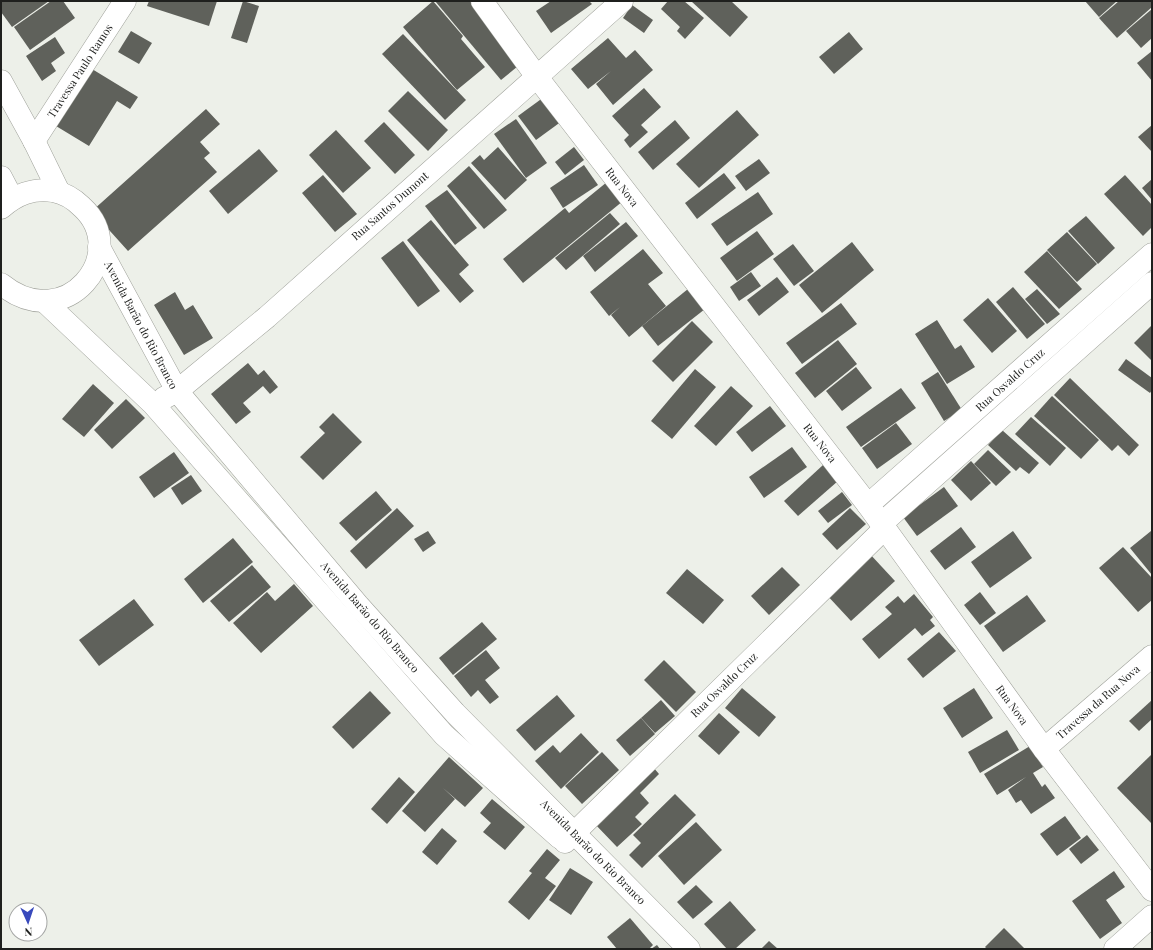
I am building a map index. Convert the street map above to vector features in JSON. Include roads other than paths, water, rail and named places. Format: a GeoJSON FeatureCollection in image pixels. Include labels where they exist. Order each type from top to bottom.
{"type":"FeatureCollection","features":[{"type":"Feature","properties":{"kind":"street","name":"Travessa Paulo Ramos"},"geometry":{"type":"LineString","coordinates":[[34,141],[125,1]]}},
{"type":"Feature","properties":{"kind":"street","name":"Rua Nova"},"geometry":{"type":"LineString","coordinates":[[482,1],[537,78],[868,505],[1044,749],[1152,890]]}},
{"type":"Feature","properties":{"kind":"street","name":"Rua Santos Dumont"},"geometry":{"type":"LineString","coordinates":[[153,404],[177,391],[267,317],[355,237],[537,78],[622,1]]}},
{"type":"Feature","properties":{"kind":"street"},"geometry":{"type":"LineString","coordinates":[[1,81],[34,141],[59,192]]}},
{"type":"Feature","properties":{"kind":"street"},"geometry":{"type":"LineString","coordinates":[[1,177],[6,203],[26,192],[43,190],[59,192],[75,200],[88,212],[97,229],[99,247],[96,264],[89,279],[77,291],[62,299],[45,302],[29,300],[13,294],[1,284]]}},
{"type":"Feature","properties":{"kind":"street","name":"Avenida Barão do Rio Branco"},"geometry":{"type":"LineString","coordinates":[[99,247],[177,391],[363,610],[670,949]]}},
{"type":"Feature","properties":{"kind":"street","name":"Rua Osvaldo Cruz"},"geometry":{"type":"LineString","coordinates":[[868,505],[1152,254]]}},
{"type":"Feature","properties":{"kind":"street","name":"Rua Osvaldo Cruz"},"geometry":{"type":"LineString","coordinates":[[570,837],[883,526],[1152,283]]}},
{"type":"Feature","properties":{"kind":"street","name":"Avenida Barão do Rio Branco"},"geometry":{"type":"LineString","coordinates":[[45,302],[153,404],[444,735],[570,837],[689,949]]}},
{"type":"Feature","properties":{"kind":"street","name":"Travessa da Rua Nova"},"geometry":{"type":"LineString","coordinates":[[1044,749],[1152,656]]}},
{"type":"Feature","properties":{"kind":"street"},"geometry":{"type":"LineString","coordinates":[[1115,949],[1152,916]]}}]}
